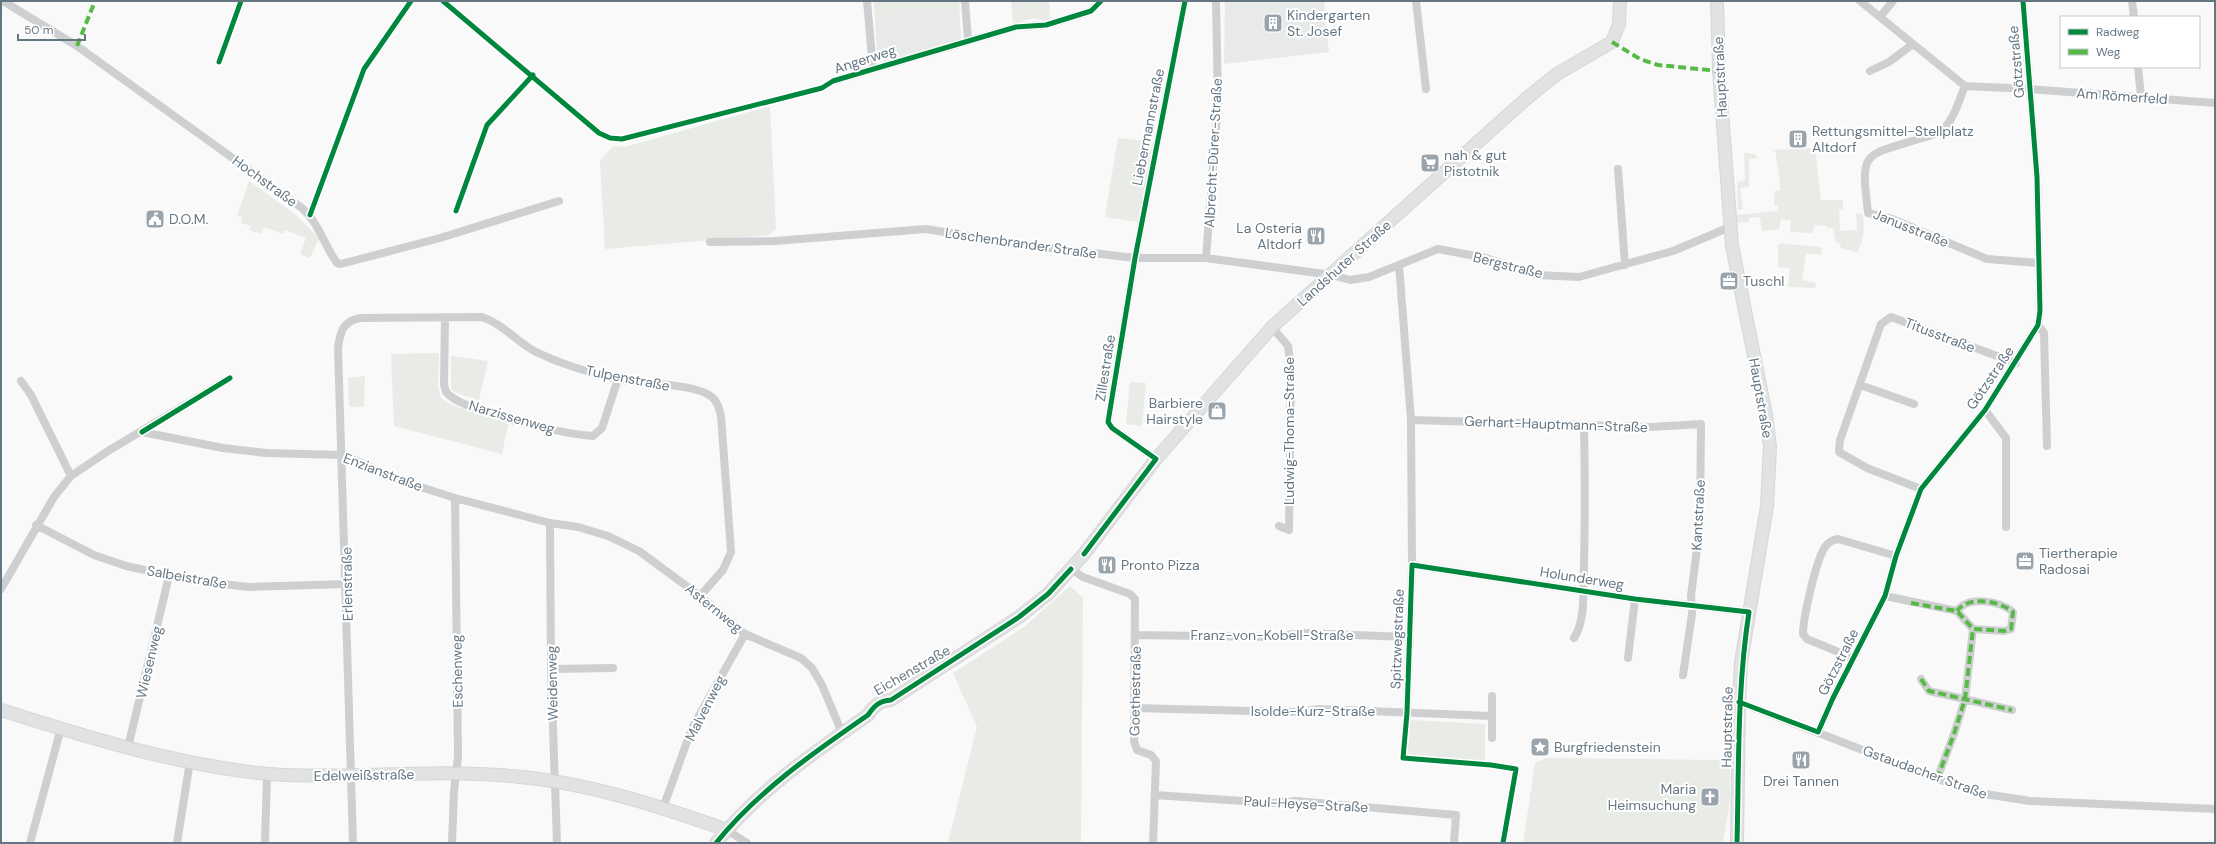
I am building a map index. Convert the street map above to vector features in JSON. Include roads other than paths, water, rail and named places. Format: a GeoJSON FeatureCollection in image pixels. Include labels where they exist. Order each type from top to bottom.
{"type":"FeatureCollection","features":[{"type":"Feature","properties":{"kind":"street","name":"Hochstraße"},"geometry":{"type":"LineString","coordinates":[[3,1],[77,46],[302,208],[310,215],[337,263],[341,264],[440,238],[559,201]]}},
{"type":"Feature","properties":{"kind":"street"},"geometry":{"type":"LineString","coordinates":[[867,1],[873,69]]}},
{"type":"Feature","properties":{"kind":"street"},"geometry":{"type":"LineString","coordinates":[[965,1],[968,40]]}},
{"type":"Feature","properties":{"kind":"street","name":"Angerweg"},"geometry":{"type":"LineString","coordinates":[[833,81],[968,40],[1016,27],[1046,24],[1091,11],[1100,1]]}},
{"type":"Feature","properties":{"kind":"street","name":"Liebermannstraße"},"geometry":{"type":"LineString","coordinates":[[1135,258],[1185,1]]}},
{"type":"Feature","properties":{"kind":"street","name":"Albrecht-Dürer-Straße"},"geometry":{"type":"LineString","coordinates":[[1206,258],[1218,102],[1216,1]]}},
{"type":"Feature","properties":{"kind":"street"},"geometry":{"type":"LineString","coordinates":[[1416,1],[1426,89]]}},
{"type":"Feature","properties":{"kind":"street","name":"Landshuter Straße"},"geometry":{"type":"LineString","coordinates":[[1084,554],[1156,459],[1272,327],[1332,275],[1527,98],[1557,74],[1612,42],[1620,24],[1620,1]]}},
{"type":"Feature","properties":{"kind":"street","name":"Hauptstraße"},"geometry":{"type":"LineString","coordinates":[[1717,1],[1719,71],[1732,246],[1766,415],[1770,447],[1767,506],[1742,656],[1739,702],[1737,843]]}},
{"type":"Feature","properties":{"kind":"street"},"geometry":{"type":"LineString","coordinates":[[1860,1],[1965,86]]}},
{"type":"Feature","properties":{"kind":"street"},"geometry":{"type":"LineString","coordinates":[[1880,17],[1893,1]]}},
{"type":"Feature","properties":{"kind":"street","name":"Götzstraße"},"geometry":{"type":"LineString","coordinates":[[1818,732],[1853,658],[1885,596],[1896,556],[1920,489],[1985,410],[2016,363],[2038,325],[2040,311],[2037,177],[2023,1]]}},
{"type":"Feature","properties":{"kind":"street"},"geometry":{"type":"LineString","coordinates":[[2132,1],[2134,16]]}},
{"type":"Feature","properties":{"kind":"street"},"geometry":{"type":"LineString","coordinates":[[1870,71],[1890,62],[1913,44]]}},
{"type":"Feature","properties":{"kind":"street"},"geometry":{"type":"LineString","coordinates":[[2138,68],[2141,97]]}},
{"type":"Feature","properties":{"kind":"street","name":"Am Römerfeld"},"geometry":{"type":"LineString","coordinates":[[1965,86],[2030,89],[2215,103]]}},
{"type":"Feature","properties":{"kind":"street","name":"Janusstraße"},"geometry":{"type":"LineString","coordinates":[[1965,86],[1949,121],[1942,131],[1878,151],[1868,160],[1864,174],[1868,214],[1892,219],[1987,259],[2038,263]]}},
{"type":"Feature","properties":{"kind":"street"},"geometry":{"type":"LineString","coordinates":[[1618,169],[1625,265]]}},
{"type":"Feature","properties":{"kind":"street","name":"Bergstraße"},"geometry":{"type":"LineString","coordinates":[[1332,275],[1350,280],[1368,277],[1438,249],[1486,258],[1536,275],[1579,277],[1673,251],[1730,227]]}},
{"type":"Feature","properties":{"kind":"street","name":"Löschenbrander Straße"},"geometry":{"type":"LineString","coordinates":[[710,242],[775,241],[926,229],[1016,244],[1135,258],[1206,258],[1332,275]]}},
{"type":"Feature","properties":{"kind":"street","name":"Zillestraße"},"geometry":{"type":"LineString","coordinates":[[1135,258],[1108,422],[1112,428],[1156,459]]}},
{"type":"Feature","properties":{"kind":"street","name":"Spitzwegstraße"},"geometry":{"type":"LineString","coordinates":[[1399,265],[1411,420],[1412,565],[1407,713]]}},
{"type":"Feature","properties":{"kind":"street","name":"Tulpenstraße"},"geometry":{"type":"LineString","coordinates":[[344,325],[360,318],[471,316],[489,319],[535,351],[577,368],[618,379],[693,387],[712,397],[719,407],[722,423],[731,552],[723,570],[700,596]]}},
{"type":"Feature","properties":{"kind":"street","name":"Narzissenweg"},"geometry":{"type":"LineString","coordinates":[[445,317],[444,384],[446,392],[456,399],[487,412],[528,424],[593,436],[602,428],[618,379]]}},
{"type":"Feature","properties":{"kind":"street","name":"Titusstraße"},"geometry":{"type":"LineString","coordinates":[[1920,489],[1867,468],[1839,452],[1840,440],[1881,324],[1891,317],[2016,363]]}},
{"type":"Feature","properties":{"kind":"street","name":"Erlenstraße"},"geometry":{"type":"LineString","coordinates":[[344,325],[340,335],[338,348],[347,584],[353,843]]}},
{"type":"Feature","properties":{"kind":"street"},"geometry":{"type":"LineString","coordinates":[[2038,325],[2044,333],[2047,446]]}},
{"type":"Feature","properties":{"kind":"street","name":"Ludwig-Thoma-Straße"},"geometry":{"type":"LineString","coordinates":[[1272,327],[1288,346],[1291,367],[1289,530],[1279,526]]}},
{"type":"Feature","properties":{"kind":"street"},"geometry":{"type":"LineString","coordinates":[[1,589],[36,526],[54,497],[71,476],[108,451],[230,378]]}},
{"type":"Feature","properties":{"kind":"street"},"geometry":{"type":"LineString","coordinates":[[21,382],[31,395],[71,476]]}},
{"type":"Feature","properties":{"kind":"street"},"geometry":{"type":"LineString","coordinates":[[1860,385],[1914,404]]}},
{"type":"Feature","properties":{"kind":"street"},"geometry":{"type":"LineString","coordinates":[[1985,410],[2006,438],[2006,527]]}},
{"type":"Feature","properties":{"kind":"street","name":"Gerhart-Hauptmann-Straße"},"geometry":{"type":"LineString","coordinates":[[1411,420],[1651,427],[1701,424]]}},
{"type":"Feature","properties":{"kind":"street","name":"Kantstraße"},"geometry":{"type":"LineString","coordinates":[[1683,674],[1692,614],[1691,596],[1700,525],[1701,424]]}},
{"type":"Feature","properties":{"kind":"street"},"geometry":{"type":"LineString","coordinates":[[1574,638],[1580,630],[1583,590],[1586,508],[1584,425]]}},
{"type":"Feature","properties":{"kind":"street","name":"Enzianstraße"},"geometry":{"type":"LineString","coordinates":[[142,432],[223,448],[266,453],[343,455],[399,480],[455,498],[550,522]]}},
{"type":"Feature","properties":{"kind":"street","name":"Eschenweg"},"geometry":{"type":"LineString","coordinates":[[452,843],[455,774],[458,756],[455,498]]}},
{"type":"Feature","properties":{"kind":"street","name":"Asternweg"},"geometry":{"type":"LineString","coordinates":[[550,522],[578,527],[608,536],[639,551],[700,596],[745,634],[802,658],[812,668],[822,685],[842,733]]}},
{"type":"Feature","properties":{"kind":"street","name":"Weidenweg"},"geometry":{"type":"LineString","coordinates":[[550,522],[551,669],[557,843]]}},
{"type":"Feature","properties":{"kind":"street","name":"Salbeistraße"},"geometry":{"type":"LineString","coordinates":[[36,526],[94,555],[126,566],[169,576],[249,587],[347,584]]}},
{"type":"Feature","properties":{"kind":"street"},"geometry":{"type":"LineString","coordinates":[[1853,658],[1807,639],[1803,634],[1815,575],[1821,555],[1825,546],[1832,540],[1838,539],[1896,556]]}},
{"type":"Feature","properties":{"kind":"street","name":"Eichenstraße"},"geometry":{"type":"LineString","coordinates":[[716,843],[727,830],[782,776],[868,715],[874,706],[882,701],[891,700],[1023,614],[1048,594],[1084,554]]}},
{"type":"Feature","properties":{"kind":"street","name":"Holunderweg"},"geometry":{"type":"LineString","coordinates":[[1412,565],[1635,599],[1749,612]]}},
{"type":"Feature","properties":{"kind":"street","name":"Goethestraße"},"geometry":{"type":"LineString","coordinates":[[1071,569],[1083,577],[1133,596],[1136,602],[1134,708],[1135,746],[1140,751],[1154,757],[1156,761],[1153,843]]}},
{"type":"Feature","properties":{"kind":"street","name":"Wiesenweg"},"geometry":{"type":"LineString","coordinates":[[128,747],[169,576]]}},
{"type":"Feature","properties":{"kind":"street"},"geometry":{"type":"LineString","coordinates":[[1885,596],[1957,611],[1973,629],[2004,631],[2010,629],[2013,612],[2007,607],[1979,602],[1964,603],[1957,611]]}},
{"type":"Feature","properties":{"kind":"street"},"geometry":{"type":"LineString","coordinates":[[1628,658],[1635,599]]}},
{"type":"Feature","properties":{"kind":"street"},"geometry":{"type":"LineString","coordinates":[[1937,779],[1954,734],[1964,699],[1973,629]]}},
{"type":"Feature","properties":{"kind":"street","name":"Franz-von-Kobell-Straße"},"geometry":{"type":"LineString","coordinates":[[1135,635],[1274,637],[1301,633],[1409,637]]}},
{"type":"Feature","properties":{"kind":"street","name":"Malvenweg"},"geometry":{"type":"LineString","coordinates":[[663,808],[692,728],[745,634]]}},
{"type":"Feature","properties":{"kind":"street"},"geometry":{"type":"LineString","coordinates":[[551,669],[613,668]]}},
{"type":"Feature","properties":{"kind":"street"},"geometry":{"type":"LineString","coordinates":[[1921,679],[1929,691],[2012,710]]}},
{"type":"Feature","properties":{"kind":"street"},"geometry":{"type":"LineString","coordinates":[[1492,696],[1492,738]]}},
{"type":"Feature","properties":{"kind":"street","name":"Gstaudacher Straße"},"geometry":{"type":"LineString","coordinates":[[1739,702],[1937,779],[1985,794],[2012,799],[2215,809]]}},
{"type":"Feature","properties":{"kind":"street","name":"Isolde-Kurz-Straße"},"geometry":{"type":"LineString","coordinates":[[1134,708],[1297,712],[1319,708],[1491,716]]}},
{"type":"Feature","properties":{"kind":"street","name":"Edelweißstraße"},"geometry":{"type":"LineString","coordinates":[[1,710],[128,747],[190,761],[267,774],[510,775],[554,781],[608,792],[663,808],[727,830]]}},
{"type":"Feature","properties":{"kind":"street"},"geometry":{"type":"LineString","coordinates":[[30,843],[61,728]]}},
{"type":"Feature","properties":{"kind":"street"},"geometry":{"type":"LineString","coordinates":[[177,843],[190,761]]}},
{"type":"Feature","properties":{"kind":"street"},"geometry":{"type":"LineString","coordinates":[[265,843],[267,774]]}},
{"type":"Feature","properties":{"kind":"street","name":"Paul-Heyse-Straße"},"geometry":{"type":"LineString","coordinates":[[1155,795],[1273,803],[1296,801],[1456,815],[1454,843]]}},
{"type":"Feature","properties":{"kind":"street"},"geometry":{"type":"LineString","coordinates":[[727,830],[747,843]]}},
{"type":"Feature","properties":{"kind":"place","name":"Kindergarten St. Josef"},"geometry":{"type":"Point","coordinates":[1273,23]}},
{"type":"Feature","properties":{"kind":"place","name":"Rettungsmittel-Stellplatz Altdorf"},"geometry":{"type":"Point","coordinates":[1798,139]}},
{"type":"Feature","properties":{"kind":"place","name":"nah & gut Pistotnik"},"geometry":{"type":"Point","coordinates":[1430,163]}},
{"type":"Feature","properties":{"kind":"place","name":"D.O.M."},"geometry":{"type":"Point","coordinates":[155,219]}},
{"type":"Feature","properties":{"kind":"place","name":"La Osteria Altdorf"},"geometry":{"type":"Point","coordinates":[1316,236]}},
{"type":"Feature","properties":{"kind":"place","name":"Tuschl"},"geometry":{"type":"Point","coordinates":[1729,281]}},
{"type":"Feature","properties":{"kind":"place","name":"Barbiere Hairstyle"},"geometry":{"type":"Point","coordinates":[1217,411]}},
{"type":"Feature","properties":{"kind":"place","name":"Tiertherapie Radosai"},"geometry":{"type":"Point","coordinates":[2025,561]}},
{"type":"Feature","properties":{"kind":"place","name":"Pronto Pizza"},"geometry":{"type":"Point","coordinates":[1107,565]}},
{"type":"Feature","properties":{"kind":"place","name":"Burgfriedenstein"},"geometry":{"type":"Point","coordinates":[1540,747]}},
{"type":"Feature","properties":{"kind":"place","name":"Drei Tannen"},"geometry":{"type":"Point","coordinates":[1801,760]}},
{"type":"Feature","properties":{"kind":"place","name":"Maria Heimsuchung"},"geometry":{"type":"Point","coordinates":[1710,797]}}]}
